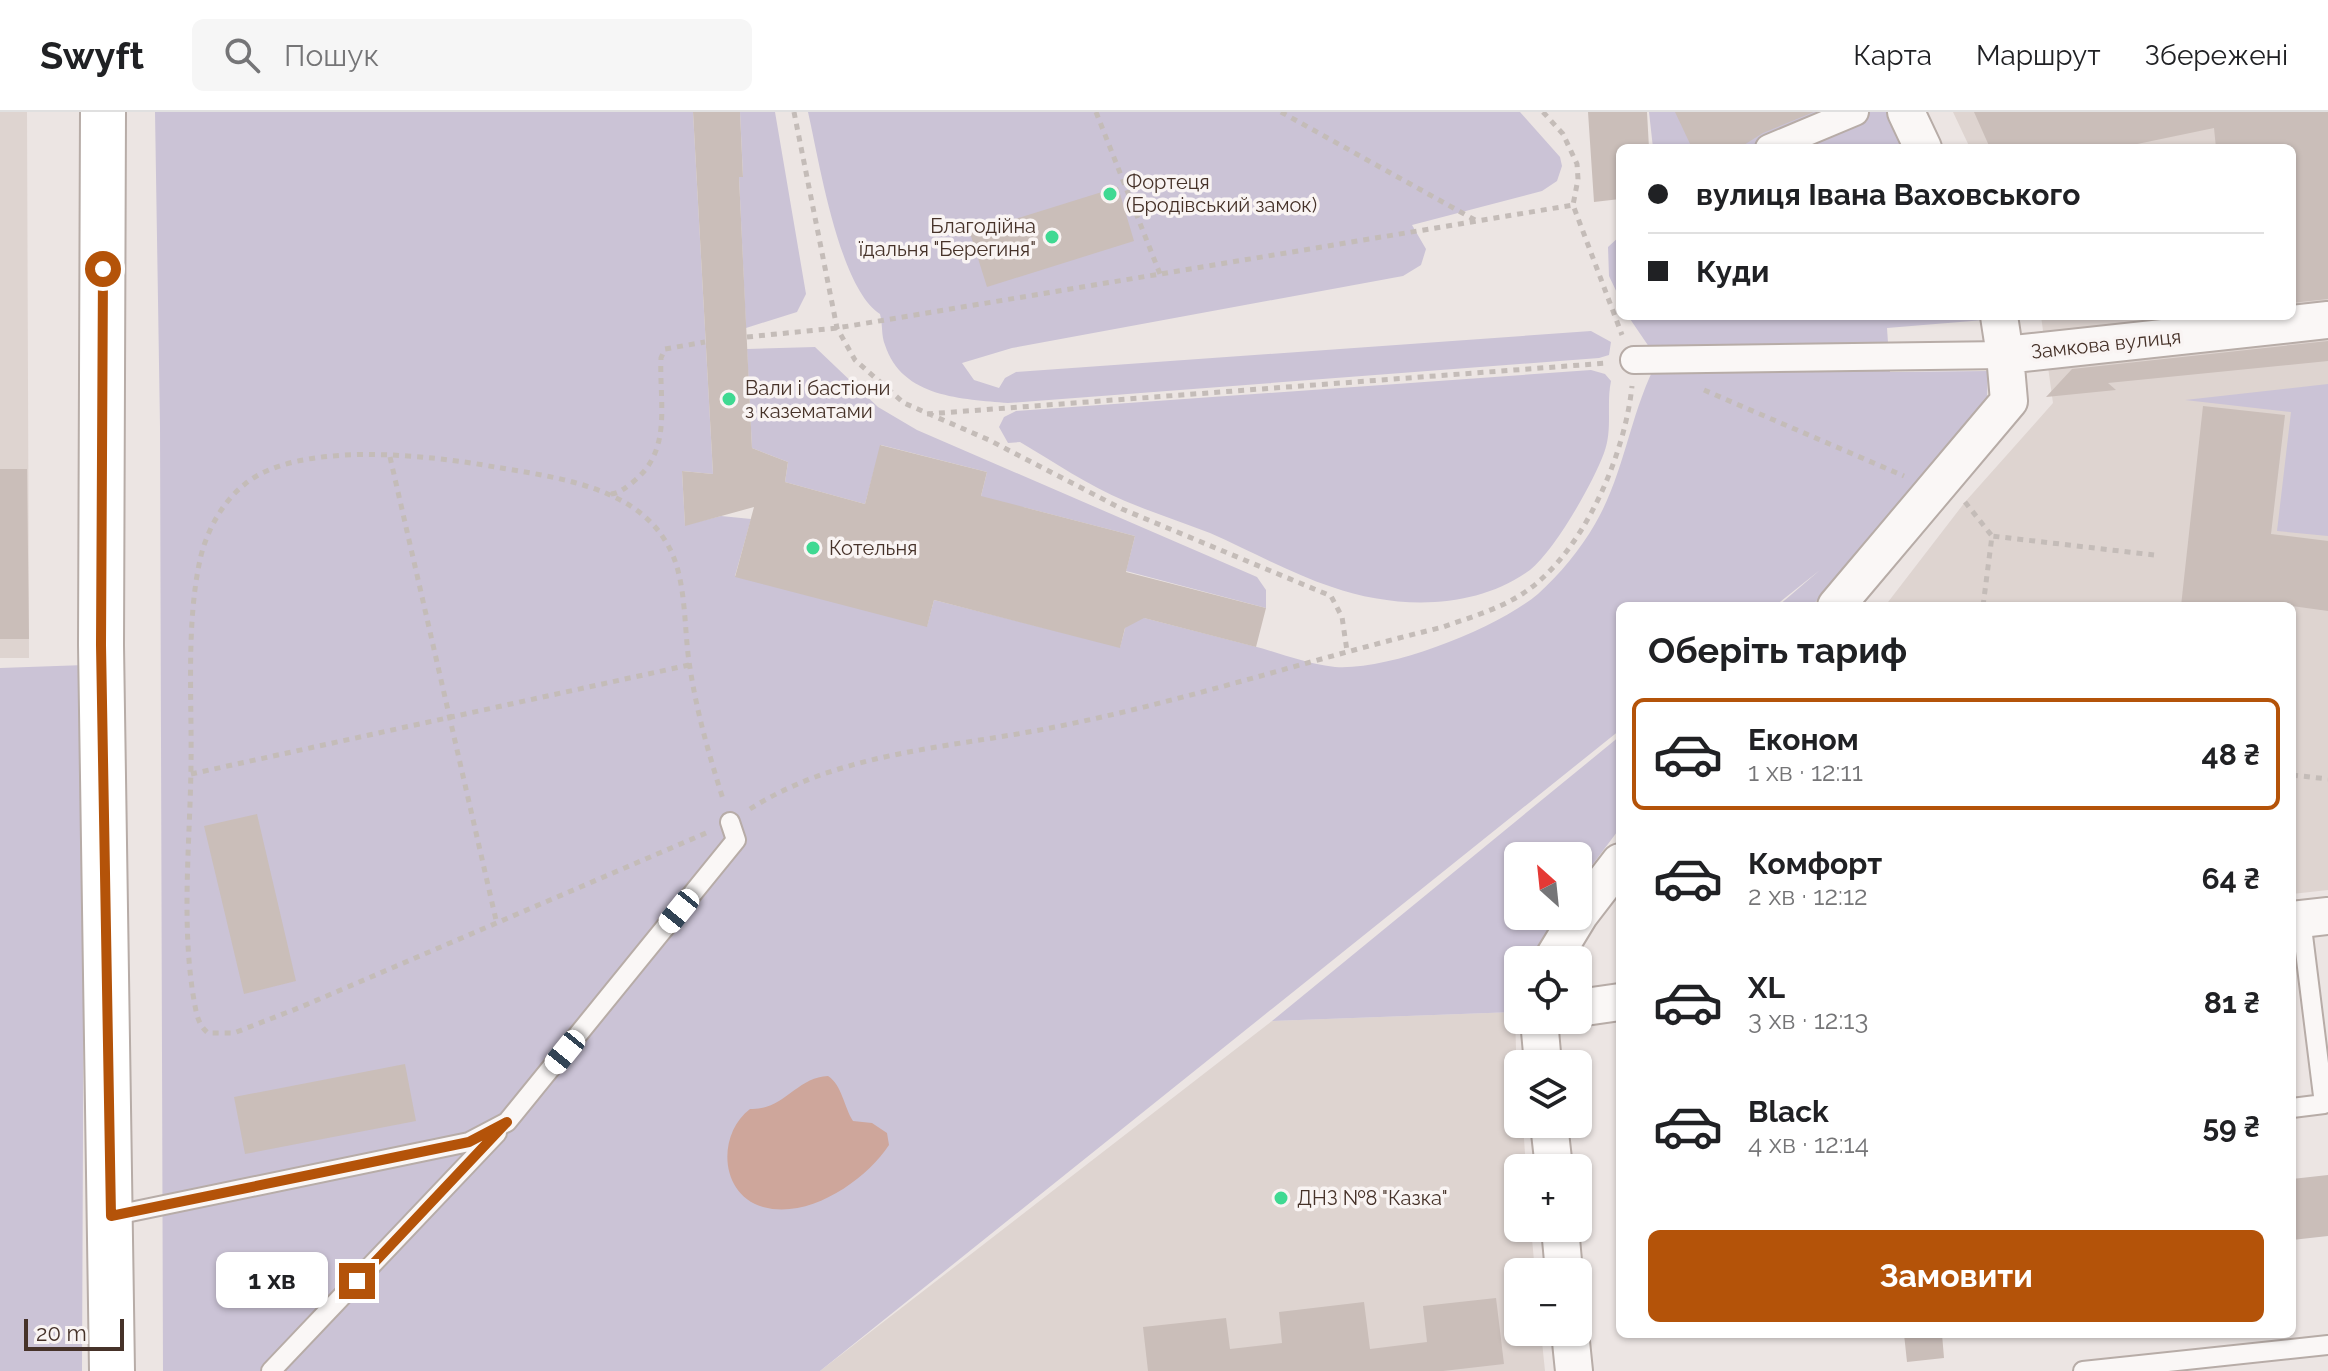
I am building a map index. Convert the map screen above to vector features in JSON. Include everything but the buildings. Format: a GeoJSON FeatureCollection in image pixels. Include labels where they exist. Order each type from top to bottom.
{"type":"FeatureCollection","features":[{"type":"Feature","properties":{"kind":"main road"},"geometry":{"type":"LineString","coordinates":[[103,112],[101,645],[112,1371]]}},
{"type":"Feature","properties":{"kind":"street"},"geometry":{"type":"LineString","coordinates":[[1779,144],[1855,112]]}},
{"type":"Feature","properties":{"kind":"street"},"geometry":{"type":"LineString","coordinates":[[1906,112],[1921,144]]}},
{"type":"Feature","properties":{"kind":"street"},"geometry":{"type":"LineString","coordinates":[[1634,360],[2005,355],[2000,320]]}},
{"type":"Feature","properties":{"kind":"street","name":"Замкова вулиця"},"geometry":{"type":"LineString","coordinates":[[1839,602],[2009,401],[2005,355],[2328,320]]}},
{"type":"Feature","properties":{"kind":"street"},"geometry":{"type":"LineString","coordinates":[[1561,946],[1580,914],[1616,867]]}},
{"type":"Feature","properties":{"kind":"street"},"geometry":{"type":"LineString","coordinates":[[1592,1006],[1616,1003]]}},
{"type":"Feature","properties":{"kind":"street"},"geometry":{"type":"LineString","coordinates":[[1571,1346],[1574,1371]]}},
{"type":"Feature","properties":{"kind":"lane"},"geometry":{"type":"LineString","coordinates":[[271,1371],[507,1122],[736,840],[730,822]]}},
{"type":"Feature","properties":{"kind":"lane"},"geometry":{"type":"LineString","coordinates":[[2296,1108],[2324,1104],[2307,918]]}},
{"type":"Feature","properties":{"kind":"lane"},"geometry":{"type":"LineString","coordinates":[[111,1216],[469,1142],[507,1122]]}},
{"type":"Feature","properties":{"kind":"lane"},"geometry":{"type":"LineString","coordinates":[[2083,1371],[2328,1345]]}},
{"type":"Feature","properties":{"kind":"path"},"geometry":{"type":"LineString","coordinates":[[794,112],[837,328],[855,360],[884,389],[927,414],[989,440],[1122,509],[1331,596],[1342,617],[1347,651]]}},
{"type":"Feature","properties":{"kind":"path"},"geometry":{"type":"LineString","coordinates":[[1096,112],[1160,274]]}},
{"type":"Feature","properties":{"kind":"path"},"geometry":{"type":"LineString","coordinates":[[1281,112],[1476,221]]}},
{"type":"Feature","properties":{"kind":"path"},"geometry":{"type":"LineString","coordinates":[[730,822],[702,731],[689,665],[684,611],[670,548],[648,517],[608,494],[579,484],[434,456],[324,457],[273,466],[235,494],[209,531],[197,575],[190,950],[197,1013],[208,1033],[234,1033],[730,822],[809,778],[869,760],[1060,726],[1443,627],[1486,612],[1527,591],[1549,571],[1600,497],[1618,446],[1634,360],[1610,308],[1573,205],[1578,179],[1577,164],[1563,134],[1543,112]]}},
{"type":"Feature","properties":{"kind":"path"},"geometry":{"type":"LineString","coordinates":[[747,337],[837,328],[1573,205]]}},
{"type":"Feature","properties":{"kind":"path"},"geometry":{"type":"LineString","coordinates":[[608,494],[620,492],[638,478],[653,462],[659,447],[660,375],[665,349],[705,342]]}},
{"type":"Feature","properties":{"kind":"path"},"geometry":{"type":"LineString","coordinates":[[927,414],[1634,360]]}},
{"type":"Feature","properties":{"kind":"path"},"geometry":{"type":"LineString","coordinates":[[1692,385],[1965,502],[1992,536],[2154,555]]}},
{"type":"Feature","properties":{"kind":"path"},"geometry":{"type":"LineString","coordinates":[[390,457],[497,920]]}},
{"type":"Feature","properties":{"kind":"path"},"geometry":{"type":"LineString","coordinates":[[1984,602],[1992,536]]}},
{"type":"Feature","properties":{"kind":"path"},"geometry":{"type":"LineString","coordinates":[[191,774],[689,665]]}},
{"type":"Feature","properties":{"kind":"path"},"geometry":{"type":"LineString","coordinates":[[2296,775],[2328,779]]}},
{"type":"Feature","properties":{"kind":"shaded area"},"geometry":{"type":"Polygon","coordinates":[[[0,112],[27,112],[29,658],[0,658],[0,112]]]}},
{"type":"Feature","properties":{"kind":"shaded area"},"geometry":{"type":"Polygon","coordinates":[[[155,112],[693,112],[713,474],[682,471],[685,525],[721,516],[751,519],[735,576],[927,626],[934,600],[1120,647],[1129,614],[1303,661],[1335,667],[1384,662],[1441,645],[1496,621],[1538,594],[1583,543],[1614,484],[1648,380],[1658,360],[1631,320],[1984,320],[1887,328],[1890,372],[1988,371],[1987,400],[1815,602],[1783,602],[1820,570],[1780,602],[1616,602],[1616,733],[820,1371],[163,1371],[160,426],[155,112]]]}},
{"type":"Feature","properties":{"kind":"shaded area"},"geometry":{"type":"Polygon","coordinates":[[[740,112],[775,112],[806,294],[797,312],[746,328],[739,177],[743,176],[740,112]]]}},
{"type":"Feature","properties":{"kind":"shaded area"},"geometry":{"type":"Polygon","coordinates":[[[808,112],[1520,112],[1560,157],[1562,166],[1557,181],[1542,191],[1412,225],[1426,249],[1421,265],[1403,276],[1012,348],[962,363],[974,380],[999,388],[1005,378],[1016,372],[1591,331],[1611,342],[1609,355],[1008,403],[972,400],[936,392],[905,376],[893,363],[884,341],[880,314],[866,300],[853,278],[833,221],[808,112]]]}},
{"type":"Feature","properties":{"kind":"shaded area"},"geometry":{"type":"Polygon","coordinates":[[[1649,112],[1887,112],[1902,144],[1653,144],[1649,112]]]}},
{"type":"Feature","properties":{"kind":"shaded area"},"geometry":{"type":"Polygon","coordinates":[[[1953,112],[2328,112],[2328,890],[2296,894],[2296,602],[1888,602],[1965,502],[2053,403],[2042,320],[2296,320],[2296,144],[1968,144],[1953,112]]]}},
{"type":"Feature","properties":{"kind":"shaded area"},"geometry":{"type":"Polygon","coordinates":[[[1616,240],[1616,291],[1609,276],[1608,247],[1616,240]]]}},
{"type":"Feature","properties":{"kind":"shaded area"},"geometry":{"type":"Polygon","coordinates":[[[815,347],[878,407],[917,430],[1257,577],[1266,590],[1266,608],[1126,571],[1135,536],[1023,507],[1014,543],[972,532],[987,472],[881,445],[865,504],[785,482],[788,462],[752,448],[747,349],[815,347]]]}},
{"type":"Feature","properties":{"kind":"shaded area"},"geometry":{"type":"Polygon","coordinates":[[[1591,370],[1605,374],[1611,381],[1607,444],[1591,481],[1562,532],[1530,570],[1508,583],[1484,593],[1434,602],[1408,602],[1356,594],[1286,569],[1210,533],[1112,495],[1020,442],[1008,443],[999,427],[1004,417],[1016,411],[1591,370]]]}},
{"type":"Feature","properties":{"kind":"shaded area"},"geometry":{"type":"Polygon","coordinates":[[[2328,384],[2328,536],[2277,531],[2291,412],[2185,400],[2328,384]]]}},
{"type":"Feature","properties":{"kind":"shaded area"},"geometry":{"type":"Polygon","coordinates":[[[85,665],[82,1371],[0,1371],[0,668],[85,665]]]}},
{"type":"Feature","properties":{"kind":"shaded area"},"geometry":{"type":"Polygon","coordinates":[[[1616,739],[1616,833],[1592,865],[1592,842],[1504,842],[1504,930],[1548,930],[1539,946],[1504,946],[1504,1012],[1272,1021],[1616,739]]]}},
{"type":"Feature","properties":{"kind":"shaded area","name":"ДНЗ №8 \"Казка\""},"geometry":{"type":"Polygon","coordinates":[[[1504,1012],[1504,1034],[1516,1034],[1516,1050],[1504,1050],[1504,1138],[1524,1138],[1525,1154],[1504,1154],[1504,1242],[1532,1242],[1534,1258],[1504,1258],[1504,1346],[1542,1346],[1545,1371],[820,1371],[1272,1021],[1504,1012]]]}},
{"type":"Feature","properties":{"kind":"shaded area"},"geometry":{"type":"Polygon","coordinates":[[[828,1076],[840,1091],[853,1121],[872,1123],[887,1133],[889,1145],[851,1183],[817,1202],[781,1210],[748,1200],[731,1177],[728,1162],[728,1148],[739,1120],[750,1109],[772,1105],[807,1082],[828,1076]]]}},
{"type":"Feature","properties":{"kind":"place","name":"Фортеця (Бродівський замок)"},"geometry":{"type":"Point","coordinates":[1110,194]}},
{"type":"Feature","properties":{"kind":"place","name":"Благодійна їдальня \"Берегиня\""},"geometry":{"type":"Point","coordinates":[1052,237]}},
{"type":"Feature","properties":{"kind":"place","name":"Вали і бастіони з казематами"},"geometry":{"type":"Point","coordinates":[729,399]}},
{"type":"Feature","properties":{"kind":"place","name":"Котельня"},"geometry":{"type":"Point","coordinates":[813,548]}},
{"type":"Feature","properties":{"kind":"place","name":"ДНЗ №8 \"Казка\""},"geometry":{"type":"Point","coordinates":[1281,1198]}},
{"type":"Feature","properties":{"kind":"route"},"geometry":{"type":"LineString","coordinates":[[103,269],[101,645],[111,1216],[469,1142],[507,1122],[357,1281]]}}]}
